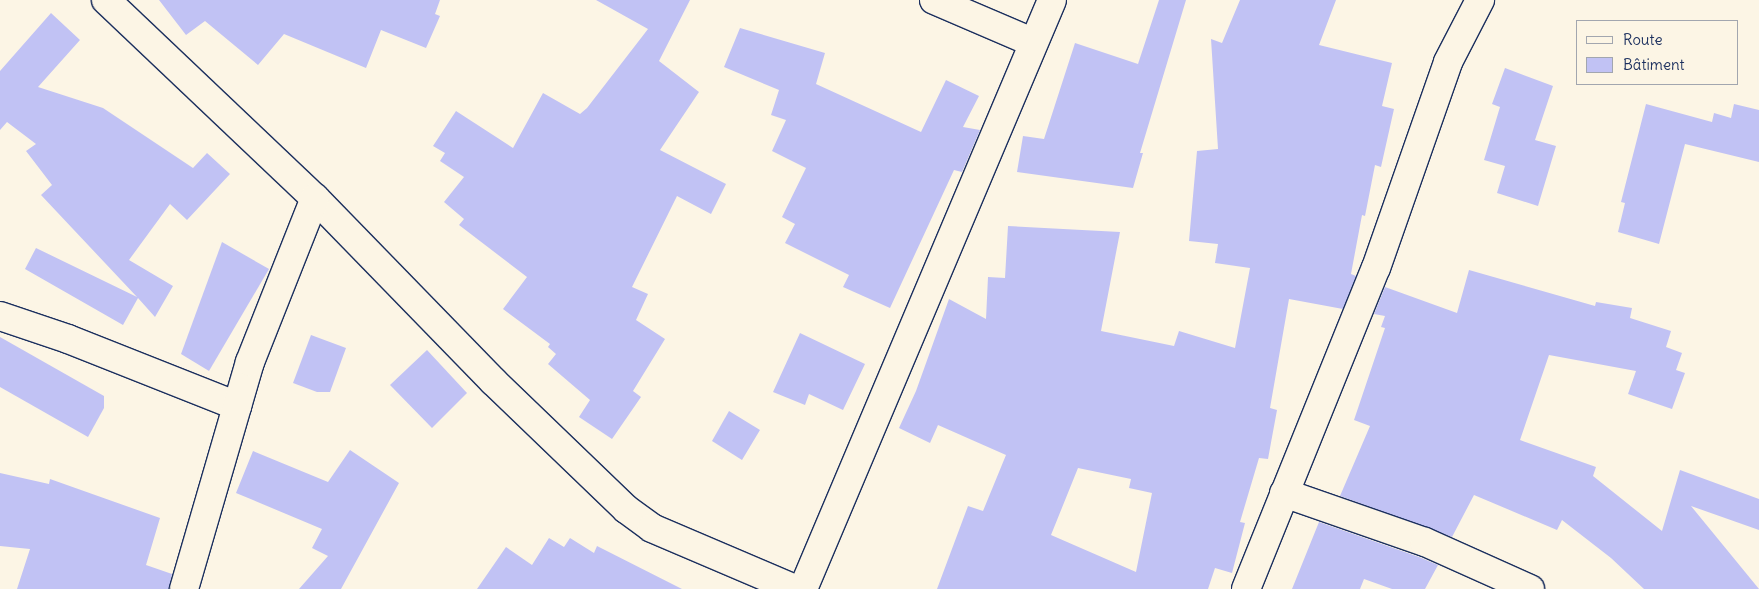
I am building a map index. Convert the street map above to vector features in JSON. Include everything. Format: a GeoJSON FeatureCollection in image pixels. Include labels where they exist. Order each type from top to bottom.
{"type":"FeatureCollection","features":[{"type":"Feature","properties":{"kind":"street"},"geometry":{"type":"LineString","coordinates":[[106,0],[315,198],[493,381],[626,509],[652,528],[795,589]]}},
{"type":"Feature","properties":{"kind":"street"},"geometry":{"type":"LineString","coordinates":[[934,0],[1032,42]]}},
{"type":"Feature","properties":{"kind":"street"},"geometry":{"type":"LineString","coordinates":[[803,589],[1032,42],[1052,0]]}},
{"type":"Feature","properties":{"kind":"street"},"geometry":{"type":"LineString","coordinates":[[1246,589],[1376,268],[1448,62],[1480,0]]}},
{"type":"Feature","properties":{"kind":"street"},"geometry":{"type":"LineString","coordinates":[[184,589],[250,362],[315,198]]}},
{"type":"Feature","properties":{"kind":"street"},"geometry":{"type":"LineString","coordinates":[[0,316],[68,338],[237,406]]}},
{"type":"Feature","properties":{"kind":"street"},"geometry":{"type":"LineString","coordinates":[[1284,493],[1425,542],[1530,589]]}},
{"type":"Feature","properties":{"kind":"building"},"geometry":{"type":"Polygon","coordinates":[[[159,0],[440,0],[435,14],[440,16],[426,48],[381,30],[366,68],[284,34],[258,65],[205,21],[186,35],[159,0]]]}},
{"type":"Feature","properties":{"kind":"building"},"geometry":{"type":"Polygon","coordinates":[[[596,0],[690,0],[659,61],[699,92],[660,150],[726,184],[711,214],[677,196],[632,287],[648,294],[636,320],[665,339],[633,391],[641,397],[612,439],[579,417],[590,400],[548,364],[556,354],[548,347],[550,344],[503,309],[527,277],[459,225],[464,219],[444,202],[464,177],[440,161],[445,153],[433,146],[456,111],[513,148],[543,93],[580,114],[587,108],[648,29],[596,0]]]}},
{"type":"Feature","properties":{"kind":"building"},"geometry":{"type":"Polygon","coordinates":[[[1159,0],[1186,0],[1140,153],[1143,153],[1133,188],[1017,172],[1023,136],[1044,139],[1075,43],[1138,64],[1159,0]]]}},
{"type":"Feature","properties":{"kind":"building"},"geometry":{"type":"Polygon","coordinates":[[[1240,0],[1336,0],[1319,45],[1392,63],[1382,106],[1394,109],[1381,167],[1375,165],[1365,216],[1362,215],[1351,274],[1356,276],[1343,309],[1289,299],[1270,408],[1277,410],[1268,459],[1259,458],[1240,522],[1245,523],[1232,573],[1215,568],[1208,589],[937,589],[968,506],[983,511],[1006,455],[938,425],[930,443],[899,428],[916,391],[949,299],[986,319],[988,277],[1005,278],[1008,226],[1120,232],[1101,331],[1174,346],[1179,331],[1235,348],[1250,268],[1215,263],[1218,244],[1189,241],[1197,151],[1218,149],[1211,39],[1222,43],[1240,0]],[[1078,468],[1051,535],[1136,572],[1152,493],[1129,488],[1131,479],[1078,468]]]}},
{"type":"Feature","properties":{"kind":"building"},"geometry":{"type":"Polygon","coordinates":[[[51,13],[80,40],[38,87],[103,108],[193,168],[207,153],[230,174],[187,220],[170,204],[129,260],[173,286],[155,317],[138,298],[123,325],[25,269],[36,248],[137,297],[41,195],[52,185],[26,151],[36,144],[7,122],[0,130],[0,71],[51,13]]]}},
{"type":"Feature","properties":{"kind":"building"},"geometry":{"type":"Polygon","coordinates":[[[740,28],[825,53],[816,84],[921,132],[946,80],[979,96],[963,127],[980,130],[962,172],[954,170],[890,308],[843,287],[849,275],[785,243],[795,224],[782,217],[806,168],[772,151],[786,120],[771,115],[779,90],[724,67],[740,28]]]}},
{"type":"Feature","properties":{"kind":"building"},"geometry":{"type":"Polygon","coordinates":[[[1505,68],[1553,86],[1535,140],[1556,146],[1538,206],[1497,193],[1505,166],[1484,160],[1500,107],[1492,104],[1505,68]]]}},
{"type":"Feature","properties":{"kind":"building"},"geometry":{"type":"Polygon","coordinates":[[[1646,104],[1712,122],[1714,113],[1731,118],[1734,104],[1759,110],[1759,162],[1685,144],[1659,244],[1618,232],[1625,203],[1621,202],[1646,104]]]}},
{"type":"Feature","properties":{"kind":"building"},"geometry":{"type":"Polygon","coordinates":[[[222,242],[269,269],[209,371],[181,354],[222,242]]]}},
{"type":"Feature","properties":{"kind":"building"},"geometry":{"type":"Polygon","coordinates":[[[1469,270],[1595,306],[1596,302],[1632,308],[1630,318],[1671,331],[1666,347],[1682,353],[1676,370],[1685,373],[1672,409],[1628,394],[1636,371],[1549,355],[1520,440],[1596,467],[1593,476],[1662,531],[1680,470],[1759,499],[1759,530],[1691,506],[1759,589],[1644,589],[1611,558],[1562,520],[1557,530],[1474,495],[1452,537],[1340,496],[1370,426],[1354,420],[1385,328],[1381,327],[1385,316],[1374,314],[1385,287],[1457,313],[1469,270]]]}},
{"type":"Feature","properties":{"kind":"building"},"geometry":{"type":"Polygon","coordinates":[[[800,333],[865,364],[843,410],[809,394],[805,405],[773,392],[800,333]]]}},
{"type":"Feature","properties":{"kind":"building"},"geometry":{"type":"Polygon","coordinates":[[[311,335],[346,348],[330,392],[317,392],[293,383],[311,335]]]}},
{"type":"Feature","properties":{"kind":"building"},"geometry":{"type":"Polygon","coordinates":[[[0,337],[104,396],[104,408],[88,437],[0,387],[0,337]]]}},
{"type":"Feature","properties":{"kind":"building"},"geometry":{"type":"Polygon","coordinates":[[[427,350],[467,393],[432,428],[390,385],[427,350]]]}},
{"type":"Feature","properties":{"kind":"building"},"geometry":{"type":"Polygon","coordinates":[[[729,411],[760,430],[742,460],[712,441],[729,411]]]}},
{"type":"Feature","properties":{"kind":"building"},"geometry":{"type":"Polygon","coordinates":[[[350,450],[399,483],[341,589],[299,589],[328,556],[312,548],[322,529],[236,493],[253,451],[328,482],[350,450]]]}},
{"type":"Feature","properties":{"kind":"building"},"geometry":{"type":"Polygon","coordinates":[[[0,473],[49,484],[50,479],[160,518],[146,565],[172,574],[169,589],[17,589],[30,549],[0,546],[0,473]]]}},
{"type":"Feature","properties":{"kind":"building"},"geometry":{"type":"Polygon","coordinates":[[[1319,522],[1438,565],[1425,589],[1392,589],[1364,579],[1360,589],[1292,589],[1319,522]]]}},
{"type":"Feature","properties":{"kind":"building"},"geometry":{"type":"Polygon","coordinates":[[[549,538],[564,547],[570,538],[594,553],[597,546],[682,589],[477,589],[506,547],[532,565],[549,538]]]}}]}
